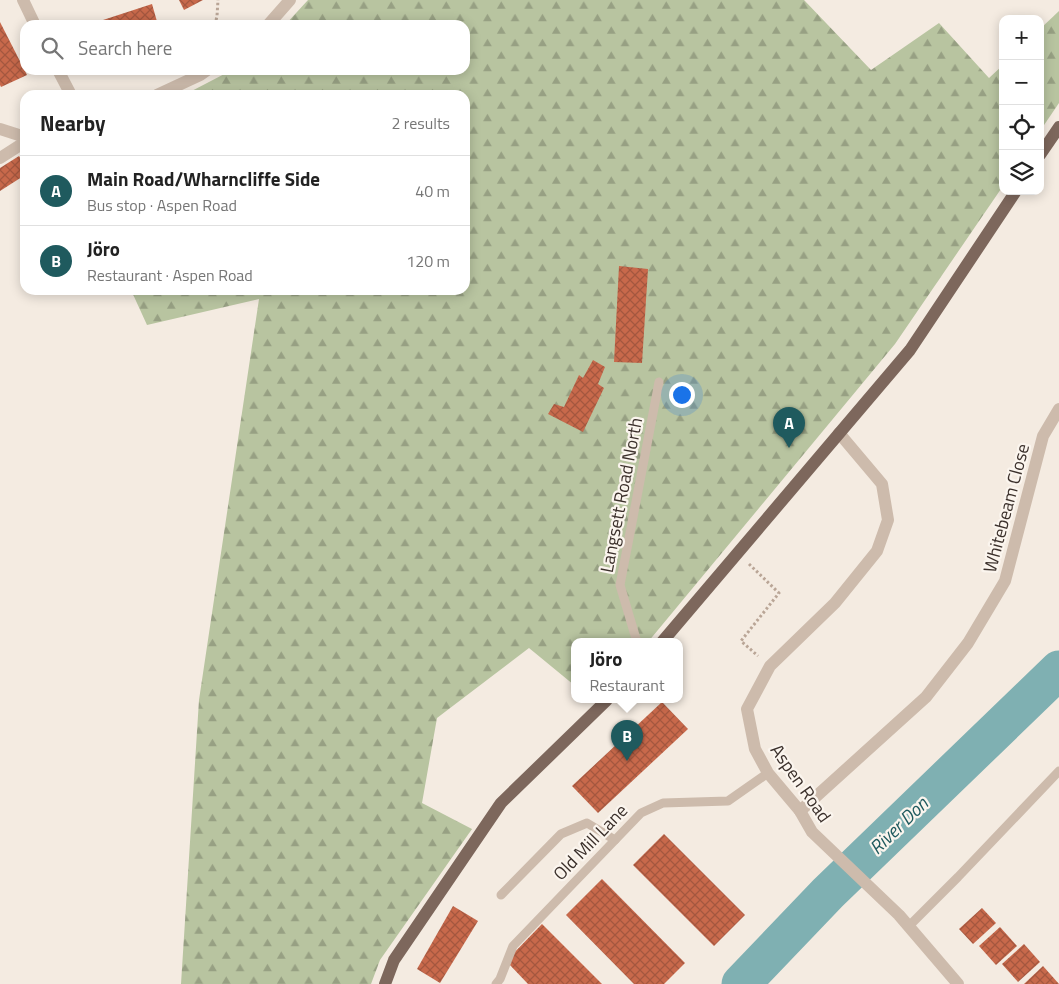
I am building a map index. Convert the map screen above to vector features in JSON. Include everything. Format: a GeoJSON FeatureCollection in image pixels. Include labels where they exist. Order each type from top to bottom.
{"type":"FeatureCollection","features":[{"type":"Feature","properties":{"kind":"main road"},"geometry":{"type":"LineString","coordinates":[[1043,150],[1059,127]]}},
{"type":"Feature","properties":{"kind":"main road"},"geometry":{"type":"LineString","coordinates":[[665,638],[910,350],[1013,195]]}},
{"type":"Feature","properties":{"kind":"main road"},"geometry":{"type":"LineString","coordinates":[[385,984],[394,960],[501,803],[604,703]]}},
{"type":"Feature","properties":{"kind":"street"},"geometry":{"type":"LineString","coordinates":[[23,0],[33,20]]}},
{"type":"Feature","properties":{"kind":"street"},"geometry":{"type":"LineString","coordinates":[[272,20],[290,0]]}},
{"type":"Feature","properties":{"kind":"street"},"geometry":{"type":"LineString","coordinates":[[61,75],[68,90]]}},
{"type":"Feature","properties":{"kind":"street"},"geometry":{"type":"LineString","coordinates":[[168,90],[200,75]]}},
{"type":"Feature","properties":{"kind":"street"},"geometry":{"type":"LineString","coordinates":[[0,129],[20,135]]}},
{"type":"Feature","properties":{"kind":"street"},"geometry":{"type":"LineString","coordinates":[[0,158],[20,145]]}},
{"type":"Feature","properties":{"kind":"street","name":"Whitebeam Close"},"geometry":{"type":"LineString","coordinates":[[800,811],[926,696],[968,644],[1005,581],[1043,436],[1059,408]]}},
{"type":"Feature","properties":{"kind":"street","name":"Aspen Road"},"geometry":{"type":"LineString","coordinates":[[839,433],[882,484],[888,520],[877,551],[835,603],[770,666],[746,709],[755,749],[768,774],[800,811],[812,832],[900,915],[958,984]]}},
{"type":"Feature","properties":{"kind":"lane","name":"Langsett Road North"},"geometry":{"type":"LineString","coordinates":[[636,638],[620,584],[660,382]]}},
{"type":"Feature","properties":{"kind":"lane"},"geometry":{"type":"LineString","coordinates":[[909,926],[1059,771]]}},
{"type":"Feature","properties":{"kind":"lane","name":"Old Mill Lane"},"geometry":{"type":"LineString","coordinates":[[501,982],[513,946],[641,813],[663,803],[728,801],[768,774]]}},
{"type":"Feature","properties":{"kind":"lane"},"geometry":{"type":"LineString","coordinates":[[501,895],[561,834],[587,823],[615,840]]}},
{"type":"Feature","properties":{"kind":"path"},"geometry":{"type":"LineString","coordinates":[[216,20],[218,0]]}},
{"type":"Feature","properties":{"kind":"path"},"geometry":{"type":"LineString","coordinates":[[738,553],[779,593],[741,641],[770,666]]}},
{"type":"Feature","properties":{"kind":"green space"},"geometry":{"type":"Polygon","coordinates":[[[308,0],[804,0],[871,70],[939,23],[989,78],[999,69],[999,192],[895,344],[651,638],[571,638],[571,683],[529,648],[437,718],[422,803],[472,829],[380,960],[371,984],[181,984],[199,700],[259,299],[147,325],[133,295],[470,295],[470,90],[194,90],[222,75],[470,75],[470,20],[290,20],[308,0]]]}},
{"type":"Feature","properties":{"kind":"green space"},"geometry":{"type":"Polygon","coordinates":[[[1059,11],[1059,103],[1044,125],[1044,60],[1044,25],[1059,11]]]}},
{"type":"Feature","properties":{"kind":"building"},"geometry":{"type":"Polygon","coordinates":[[[179,0],[203,0],[184,10],[179,0]]]}},
{"type":"Feature","properties":{"kind":"building"},"geometry":{"type":"Polygon","coordinates":[[[152,4],[157,20],[103,20],[152,4]]]}},
{"type":"Feature","properties":{"kind":"building"},"geometry":{"type":"Polygon","coordinates":[[[0,22],[20,61],[20,75],[27,75],[1,87],[0,22]]]}},
{"type":"Feature","properties":{"kind":"building"},"geometry":{"type":"Polygon","coordinates":[[[19,156],[20,158],[20,178],[0,191],[0,168],[19,156]]]}},
{"type":"Feature","properties":{"kind":"building"},"geometry":{"type":"Polygon","coordinates":[[[619,266],[648,269],[642,363],[614,362],[619,266]]]}},
{"type":"Feature","properties":{"kind":"building"},"geometry":{"type":"Polygon","coordinates":[[[593,360],[605,367],[598,384],[604,388],[583,432],[548,414],[554,404],[564,407],[579,375],[583,378],[593,360]]]}},
{"type":"Feature","properties":{"kind":"building"},"geometry":{"type":"Polygon","coordinates":[[[661,703],[688,729],[598,813],[572,786],[661,703]]]}},
{"type":"Feature","properties":{"kind":"building"},"geometry":{"type":"Polygon","coordinates":[[[664,834],[745,915],[714,946],[633,865],[664,834]]]}},
{"type":"Feature","properties":{"kind":"building"},"geometry":{"type":"Polygon","coordinates":[[[602,879],[685,963],[664,984],[634,984],[566,915],[602,879]]]}},
{"type":"Feature","properties":{"kind":"building"},"geometry":{"type":"Polygon","coordinates":[[[453,906],[478,921],[440,983],[417,969],[453,906]]]}},
{"type":"Feature","properties":{"kind":"building"},"geometry":{"type":"Polygon","coordinates":[[[982,908],[996,923],[973,944],[959,929],[982,908]]]}},
{"type":"Feature","properties":{"kind":"building"},"geometry":{"type":"Polygon","coordinates":[[[542,924],[602,984],[528,984],[506,961],[542,924]]]}},
{"type":"Feature","properties":{"kind":"building"},"geometry":{"type":"Polygon","coordinates":[[[1000,927],[1017,946],[996,965],[979,946],[1000,927]]]}},
{"type":"Feature","properties":{"kind":"building"},"geometry":{"type":"Polygon","coordinates":[[[1024,944],[1040,962],[1018,982],[1002,964],[1024,944]]]}},
{"type":"Feature","properties":{"kind":"building"},"geometry":{"type":"Polygon","coordinates":[[[1043,966],[1059,984],[1024,984],[1043,966]]]}},
{"type":"Feature","properties":{"kind":"waterway","name":"River Don"},"geometry":{"type":"LineString","coordinates":[[741,984],[828,893],[1059,670]]}},
{"type":"Feature","properties":{"kind":"place","name":"Main Road/Wharncliffe Side"},"geometry":{"type":"Point","coordinates":[789,448]}},
{"type":"Feature","properties":{"kind":"place","name":"Jöro"},"geometry":{"type":"Point","coordinates":[627,761]}}]}
